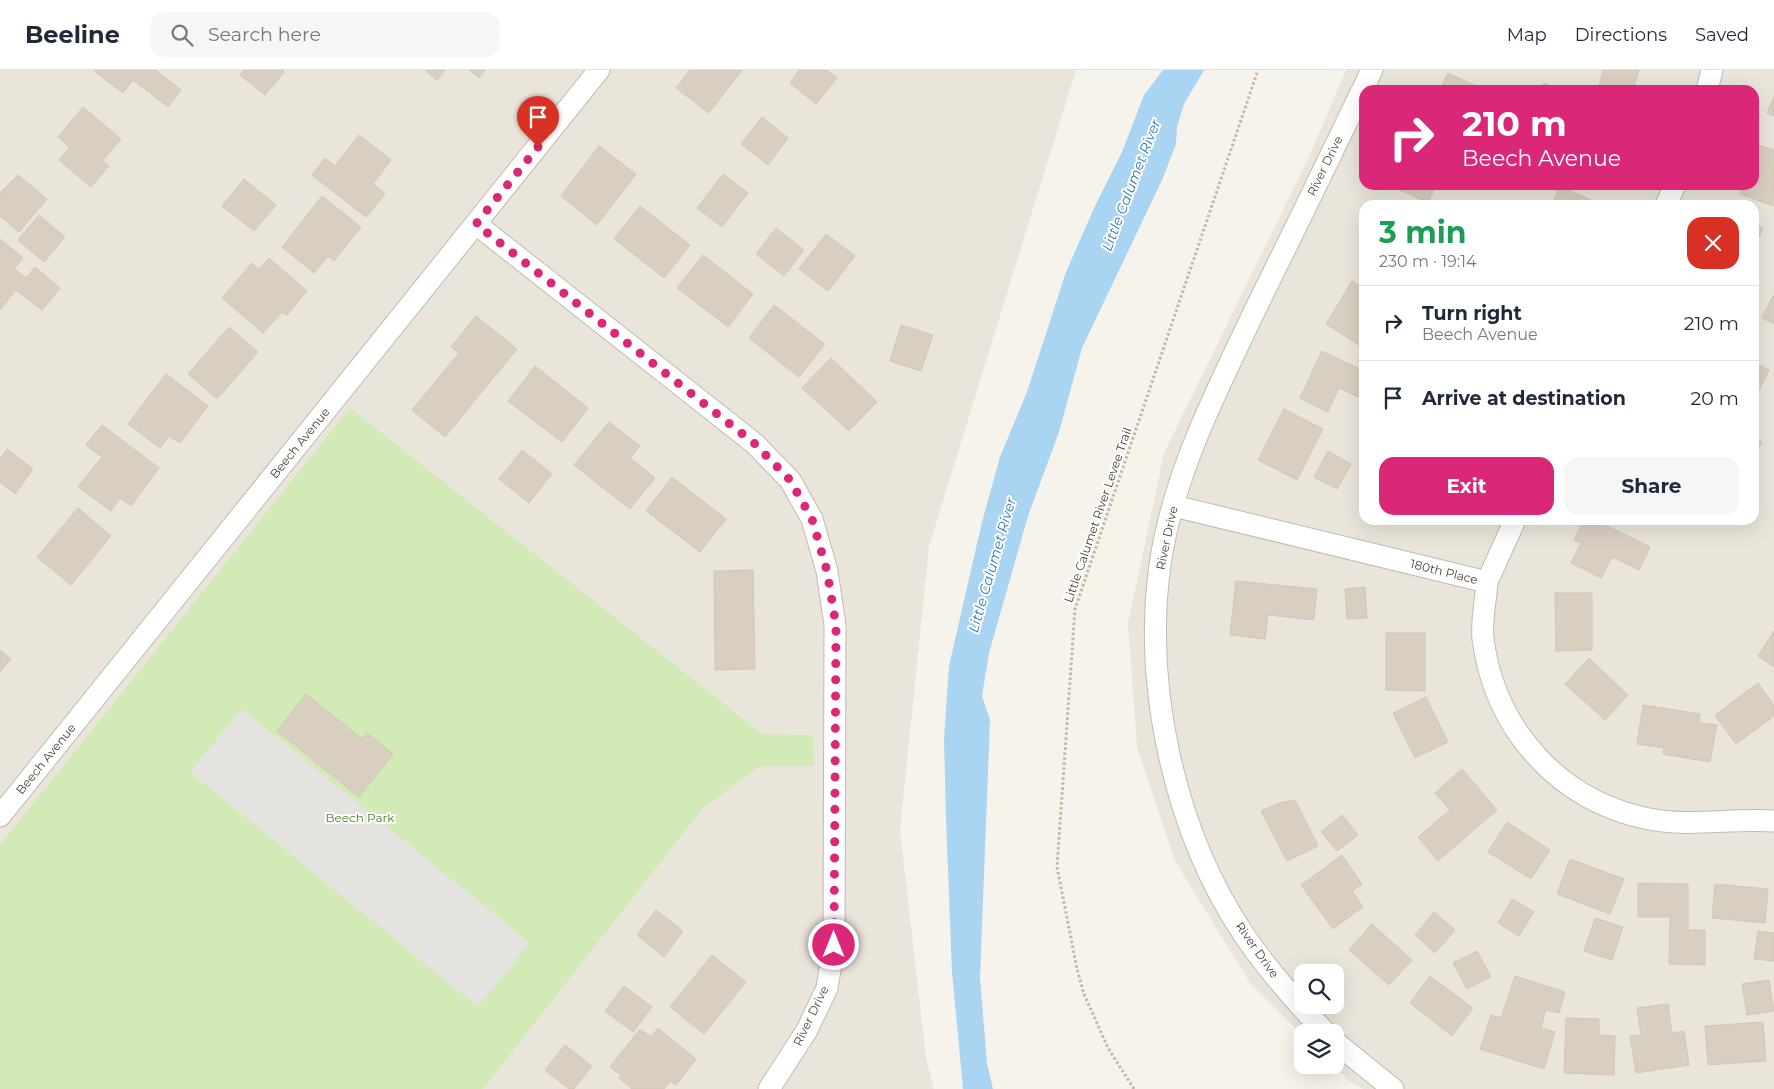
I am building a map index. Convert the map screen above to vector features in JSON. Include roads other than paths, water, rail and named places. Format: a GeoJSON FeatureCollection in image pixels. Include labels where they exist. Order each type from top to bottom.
{"type":"FeatureCollection","features":[{"type":"Feature","properties":{"kind":"street","name":"Beech Avenue"},"geometry":{"type":"LineString","coordinates":[[0,816],[599,70]]}},
{"type":"Feature","properties":{"kind":"street","name":"River Drive"},"geometry":{"type":"LineString","coordinates":[[1365,85],[1372,70]]}},
{"type":"Feature","properties":{"kind":"street"},"geometry":{"type":"LineString","coordinates":[[1708,85],[1712,70]]}},
{"type":"Feature","properties":{"kind":"street","name":"River Drive"},"geometry":{"type":"LineString","coordinates":[[1317,1024],[1291,996],[1244,934],[1208,870],[1183,810],[1167,745],[1158,673],[1157,619],[1160,565],[1174,506],[1190,452],[1214,396],[1359,97]]}},
{"type":"Feature","properties":{"kind":"street","name":"River Drive"},"geometry":{"type":"LineString","coordinates":[[476,224],[754,443],[790,480],[812,519],[827,571],[836,625],[834,945],[827,988],[807,1030],[769,1089]]}},
{"type":"Feature","properties":{"kind":"street","name":"180th Place"},"geometry":{"type":"LineString","coordinates":[[1174,506],[1487,582],[1483,638],[1494,684],[1512,726],[1548,770],[1599,804],[1649,819],[1688,822],[1746,819],[1774,821]]}},
{"type":"Feature","properties":{"kind":"street"},"geometry":{"type":"LineString","coordinates":[[1487,582],[1513,525]]}},
{"type":"Feature","properties":{"kind":"street"},"geometry":{"type":"LineString","coordinates":[[1344,1049],[1393,1089]]}},
{"type":"Feature","properties":{"kind":"water","name":"Little Calumet River"},"geometry":{"type":"Polygon","coordinates":[[[1163,70],[1204,70],[1184,104],[1177,127],[1176,144],[1163,178],[1082,348],[1059,432],[1028,516],[989,653],[982,696],[990,720],[980,978],[987,1063],[993,1089],[963,1089],[952,972],[946,819],[944,739],[949,666],[982,522],[1000,457],[1027,392],[1066,272],[1095,206],[1122,152],[1144,95],[1163,70]]]}},
{"type":"Feature","properties":{"kind":"park label","name":"Beech Park"},"geometry":{"type":"Point","coordinates":[360,818]}}]}
